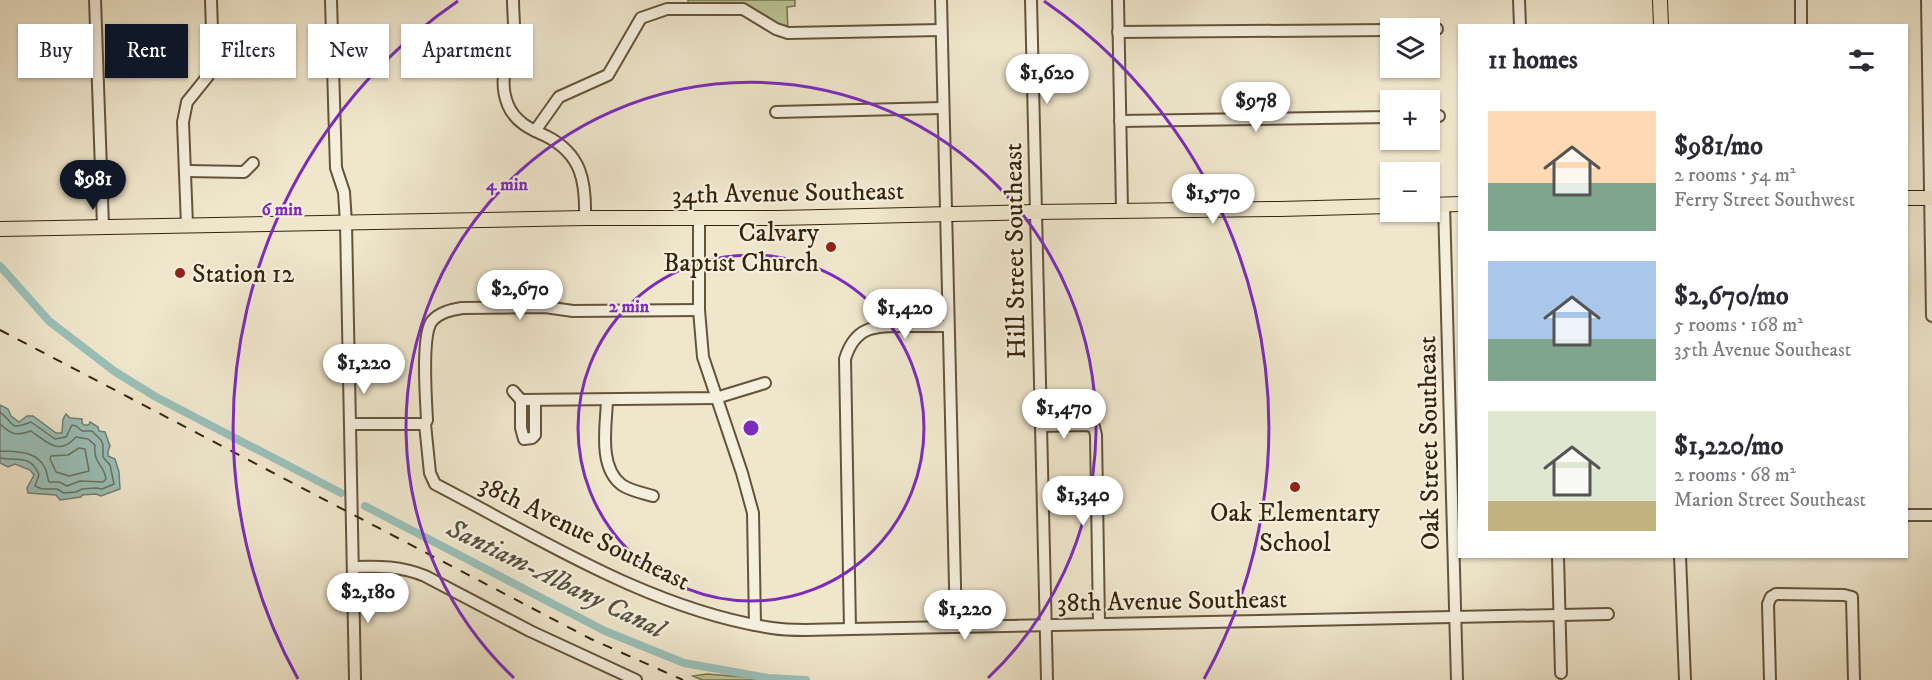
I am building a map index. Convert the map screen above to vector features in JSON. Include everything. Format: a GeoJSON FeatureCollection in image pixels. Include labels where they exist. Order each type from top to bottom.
{"type":"FeatureCollection","features":[{"type":"Feature","properties":{"kind":"main road"},"geometry":{"type":"LineString","coordinates":[[1660,0],[1660,24]]}},
{"type":"Feature","properties":{"kind":"main road"},"geometry":{"type":"LineString","coordinates":[[1908,198],[1931,198]]}},
{"type":"Feature","properties":{"kind":"main road"},"geometry":{"type":"LineString","coordinates":[[1440,204],[1458,204]]}},
{"type":"Feature","properties":{"kind":"main road","name":"34th Avenue Southeast"},"geometry":{"type":"LineString","coordinates":[[0,229],[585,218],[789,218],[1380,206]]}},
{"type":"Feature","properties":{"kind":"street"},"geometry":{"type":"LineString","coordinates":[[95,0],[103,226]]}},
{"type":"Feature","properties":{"kind":"street"},"geometry":{"type":"LineString","coordinates":[[187,225],[183,122],[188,102],[208,76],[213,60],[211,0]]}},
{"type":"Feature","properties":{"kind":"street"},"geometry":{"type":"LineString","coordinates":[[331,0],[336,168],[344,192],[346,223],[355,680]]}},
{"type":"Feature","properties":{"kind":"street"},"geometry":{"type":"LineString","coordinates":[[513,0],[514,28],[503,74],[504,92],[512,113],[520,123],[559,144],[578,165],[585,186],[585,218]]}},
{"type":"Feature","properties":{"kind":"street"},"geometry":{"type":"LineString","coordinates":[[941,0],[956,627]]}},
{"type":"Feature","properties":{"kind":"street","name":"Hill Street Southeast"},"geometry":{"type":"LineString","coordinates":[[1031,0],[1047,680]]}},
{"type":"Feature","properties":{"kind":"street"},"geometry":{"type":"LineString","coordinates":[[1118,0],[1122,210]]}},
{"type":"Feature","properties":{"kind":"street"},"geometry":{"type":"LineString","coordinates":[[1519,0],[1520,24]]}},
{"type":"Feature","properties":{"kind":"street"},"geometry":{"type":"LineString","coordinates":[[1801,0],[1801,24]]}},
{"type":"Feature","properties":{"kind":"street"},"geometry":{"type":"LineString","coordinates":[[1927,0],[1932,315]]}},
{"type":"Feature","properties":{"kind":"street"},"geometry":{"type":"LineString","coordinates":[[535,131],[558,96],[608,75],[641,18],[666,9],[743,9],[776,29],[788,33],[941,30]]}},
{"type":"Feature","properties":{"kind":"street"},"geometry":{"type":"LineString","coordinates":[[1118,32],[1380,30]]}},
{"type":"Feature","properties":{"kind":"street"},"geometry":{"type":"LineString","coordinates":[[776,112],[942,108]]}},
{"type":"Feature","properties":{"kind":"street"},"geometry":{"type":"LineString","coordinates":[[1120,121],[1380,117]]}},
{"type":"Feature","properties":{"kind":"street"},"geometry":{"type":"LineString","coordinates":[[186,171],[244,172],[253,163]]}},
{"type":"Feature","properties":{"kind":"street","name":"Oak Street Southeast"},"geometry":{"type":"LineString","coordinates":[[1444,204],[1457,680]]}},
{"type":"Feature","properties":{"kind":"street"},"geometry":{"type":"LineString","coordinates":[[699,217],[699,310],[703,357],[753,513],[755,625]]}},
{"type":"Feature","properties":{"kind":"street"},"geometry":{"type":"LineString","coordinates":[[350,424],[425,424],[427,420],[426,337],[433,321],[449,310],[545,307],[573,311],[699,310]]}},
{"type":"Feature","properties":{"kind":"street"},"geometry":{"type":"LineString","coordinates":[[1448,309],[1458,309]]}},
{"type":"Feature","properties":{"kind":"street"},"geometry":{"type":"LineString","coordinates":[[849,629],[845,359],[849,346],[856,336],[880,326],[948,326]]}},
{"type":"Feature","properties":{"kind":"street"},"geometry":{"type":"LineString","coordinates":[[521,400],[716,398],[765,383]]}},
{"type":"Feature","properties":{"kind":"street"},"geometry":{"type":"LineString","coordinates":[[513,391],[521,400],[521,436],[524,439],[529,440],[535,435],[535,401]]}},
{"type":"Feature","properties":{"kind":"street"},"geometry":{"type":"LineString","coordinates":[[607,400],[606,454],[611,471],[621,484],[653,496]]}},
{"type":"Feature","properties":{"kind":"street","name":"38th Avenue Southeast"},"geometry":{"type":"LineString","coordinates":[[425,424],[429,473],[435,484],[637,588],[703,613],[755,625],[775,628],[849,629],[1608,615]]}},
{"type":"Feature","properties":{"kind":"street"},"geometry":{"type":"LineString","coordinates":[[1041,426],[1086,425],[1094,427],[1099,623]]}},
{"type":"Feature","properties":{"kind":"street"},"geometry":{"type":"LineString","coordinates":[[1908,515],[1932,515]]}},
{"type":"Feature","properties":{"kind":"street"},"geometry":{"type":"LineString","coordinates":[[1558,558],[1561,673]]}},
{"type":"Feature","properties":{"kind":"street"},"geometry":{"type":"LineString","coordinates":[[1680,558],[1685,680]]}},
{"type":"Feature","properties":{"kind":"street"},"geometry":{"type":"LineString","coordinates":[[353,567],[382,566],[410,569],[530,631],[636,680]]}},
{"type":"Feature","properties":{"kind":"street"},"geometry":{"type":"LineString","coordinates":[[1770,680],[1768,604],[1771,597],[1776,594],[1852,597],[1854,680]]}},
{"type":"Feature","properties":{"kind":"green space"},"geometry":{"type":"Polygon","coordinates":[[[688,0],[795,0],[795,6],[787,7],[788,33],[743,9],[688,9],[688,0]]]}},
{"type":"Feature","properties":{"kind":"green space"},"geometry":{"type":"Polygon","coordinates":[[[707,674],[778,680],[702,680],[693,676],[707,674]]]}},
{"type":"Feature","properties":{"kind":"water"},"geometry":{"type":"Polygon","coordinates":[[[0,405],[8,409],[11,416],[19,422],[27,416],[33,416],[56,433],[62,433],[63,419],[66,414],[70,418],[82,419],[84,425],[89,425],[90,422],[98,427],[99,431],[105,432],[110,446],[108,456],[115,459],[119,472],[120,489],[101,496],[82,495],[60,500],[56,495],[28,493],[27,488],[34,475],[30,470],[15,464],[8,467],[0,463],[0,405]]]}},
{"type":"Feature","properties":{"kind":"waterway","name":"Santiam-Albany Canal"},"geometry":{"type":"LineString","coordinates":[[0,266],[49,321],[114,371],[156,397],[341,493]]}},
{"type":"Feature","properties":{"kind":"waterway","name":"Santiam-Albany Canal"},"geometry":{"type":"LineString","coordinates":[[365,506],[605,631],[684,663],[768,678],[806,680]]}},
{"type":"Feature","properties":{"kind":"railway"},"geometry":{"type":"LineString","coordinates":[[0,330],[591,639],[683,680]]}},
{"type":"Feature","properties":{"kind":"place","name":"Calvary Baptist Church"},"geometry":{"type":"Point","coordinates":[831,247]}},
{"type":"Feature","properties":{"kind":"place","name":"Station 12"},"geometry":{"type":"Point","coordinates":[180,273]}},
{"type":"Feature","properties":{"kind":"place","name":"Oak Elementary School"},"geometry":{"type":"Point","coordinates":[1295,487]}}]}
